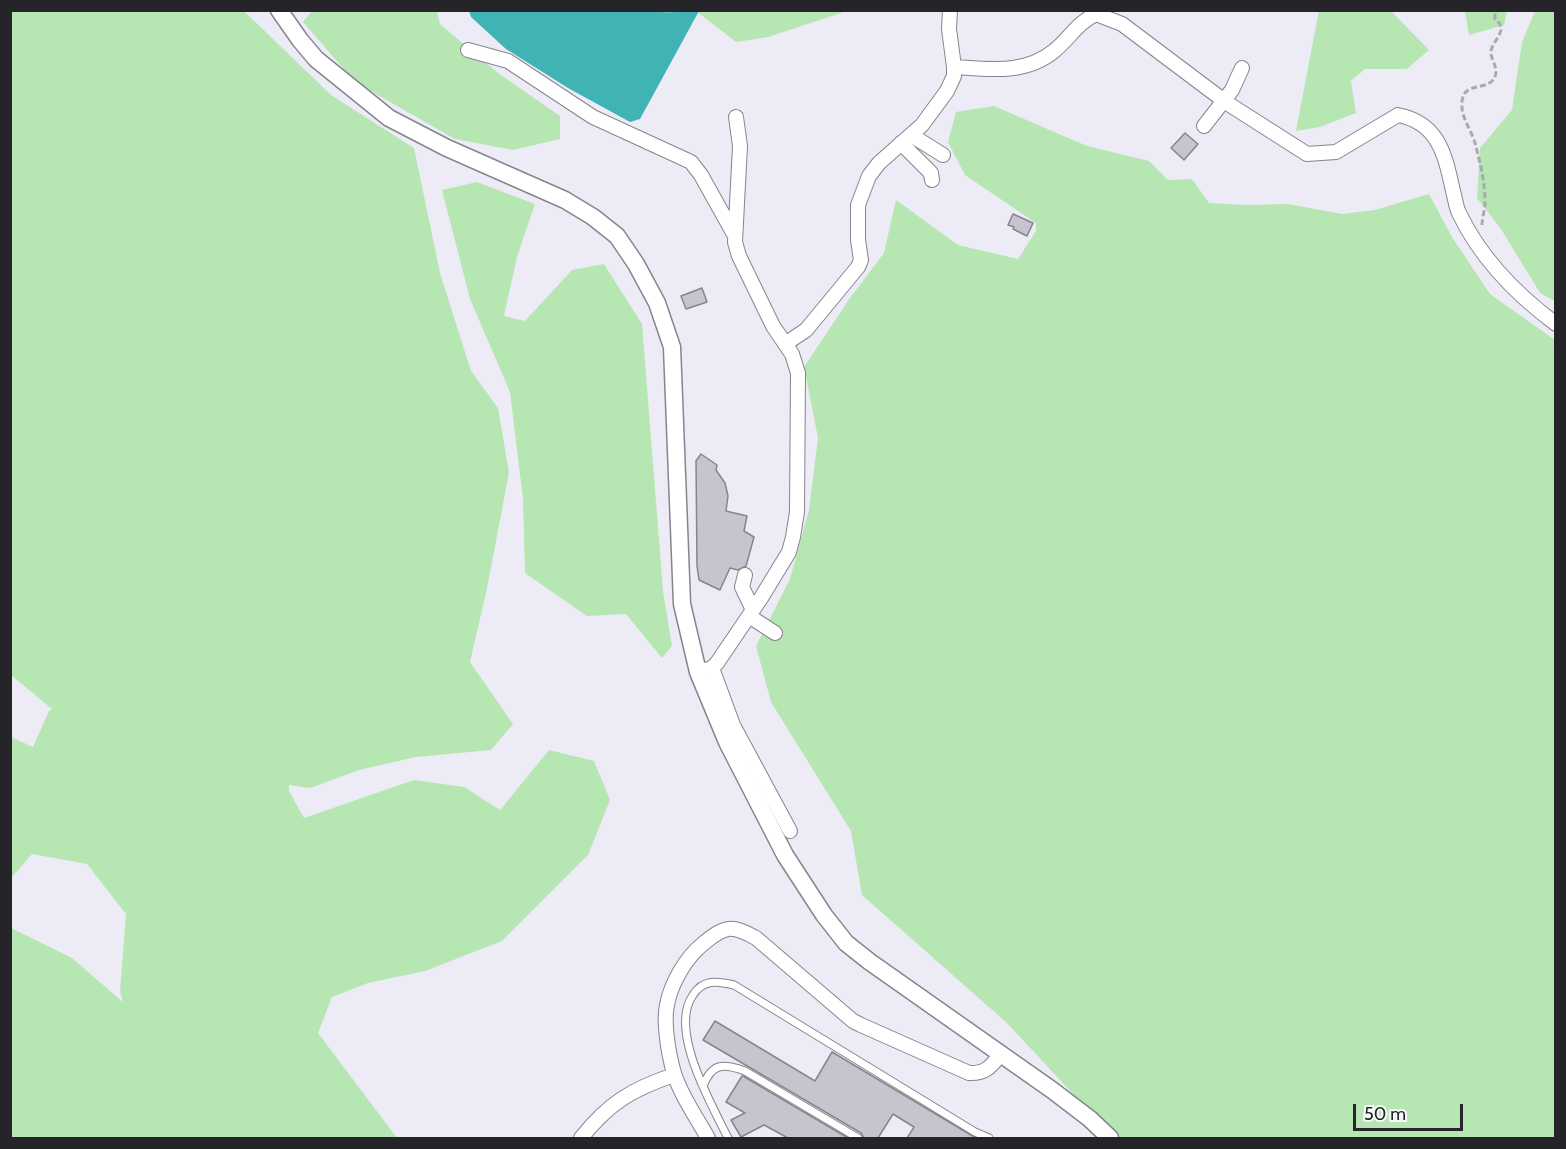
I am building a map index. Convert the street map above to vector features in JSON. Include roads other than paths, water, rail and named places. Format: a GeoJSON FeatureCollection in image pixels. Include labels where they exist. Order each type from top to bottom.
{"type":"FeatureCollection","features":[{"type":"Feature","properties":{"kind":"street"},"geometry":{"type":"LineString","coordinates":[[279,10],[316,59],[389,118],[447,148],[565,200],[593,216],[617,236],[636,264],[657,303],[672,347],[682,604],[727,742],[785,855],[807,891],[846,943],[1090,1119],[1110,1138]]}},
{"type":"Feature","properties":{"kind":"street"},"geometry":{"type":"LineString","coordinates":[[785,344],[806,330],[858,267],[861,260],[857,216],[861,196],[869,176],[879,163],[922,125],[947,92],[954,76],[949,29],[950,10]]}},
{"type":"Feature","properties":{"kind":"street"},"geometry":{"type":"LineString","coordinates":[[954,67],[1010,70],[1033,63],[1053,51],[1084,20],[1096,14],[1122,24],[1224,102],[1307,154],[1336,152],[1398,115],[1413,118],[1435,135],[1446,160],[1458,212],[1486,255],[1527,303],[1556,324]]}},
{"type":"Feature","properties":{"kind":"street"},"geometry":{"type":"LineString","coordinates":[[468,50],[508,61],[593,117],[691,162],[701,174],[735,236]]}},
{"type":"Feature","properties":{"kind":"street"},"geometry":{"type":"LineString","coordinates":[[1204,126],[1232,90],[1242,68]]}},
{"type":"Feature","properties":{"kind":"street"},"geometry":{"type":"LineString","coordinates":[[705,670],[751,613],[789,552],[797,513],[798,373],[792,354],[772,326],[735,242],[740,146],[736,117]]}},
{"type":"Feature","properties":{"kind":"street"},"geometry":{"type":"LineString","coordinates":[[906,139],[943,155]]}},
{"type":"Feature","properties":{"kind":"street"},"geometry":{"type":"LineString","coordinates":[[906,139],[930,172],[932,180]]}},
{"type":"Feature","properties":{"kind":"street"},"geometry":{"type":"LineString","coordinates":[[745,575],[742,587],[751,613],[775,633]]}},
{"type":"Feature","properties":{"kind":"street"},"geometry":{"type":"LineString","coordinates":[[705,670],[790,831]]}},
{"type":"Feature","properties":{"kind":"street"},"geometry":{"type":"LineString","coordinates":[[708,1138],[674,1075],[666,1025],[666,1006],[687,961],[699,946],[723,929],[742,930],[756,938],[853,1021],[861,1025],[969,1073],[984,1072],[1001,1054]]}},
{"type":"Feature","properties":{"kind":"street"},"geometry":{"type":"LineString","coordinates":[[581,1138],[621,1098],[648,1084],[674,1075]]}},
{"type":"Feature","properties":{"kind":"lane"},"geometry":{"type":"LineString","coordinates":[[728,1138],[694,1068],[684,1013],[691,997],[703,984],[723,982],[734,985],[890,1082],[989,1138]]}},
{"type":"Feature","properties":{"kind":"lane"},"geometry":{"type":"LineString","coordinates":[[703,1086],[711,1070],[723,1066],[735,1067],[858,1138]]}},
{"type":"Feature","properties":{"kind":"water"},"geometry":{"type":"Polygon","coordinates":[[[469,11],[699,11],[640,119],[630,122],[568,88],[506,49],[471,17],[469,11]]]}}]}
